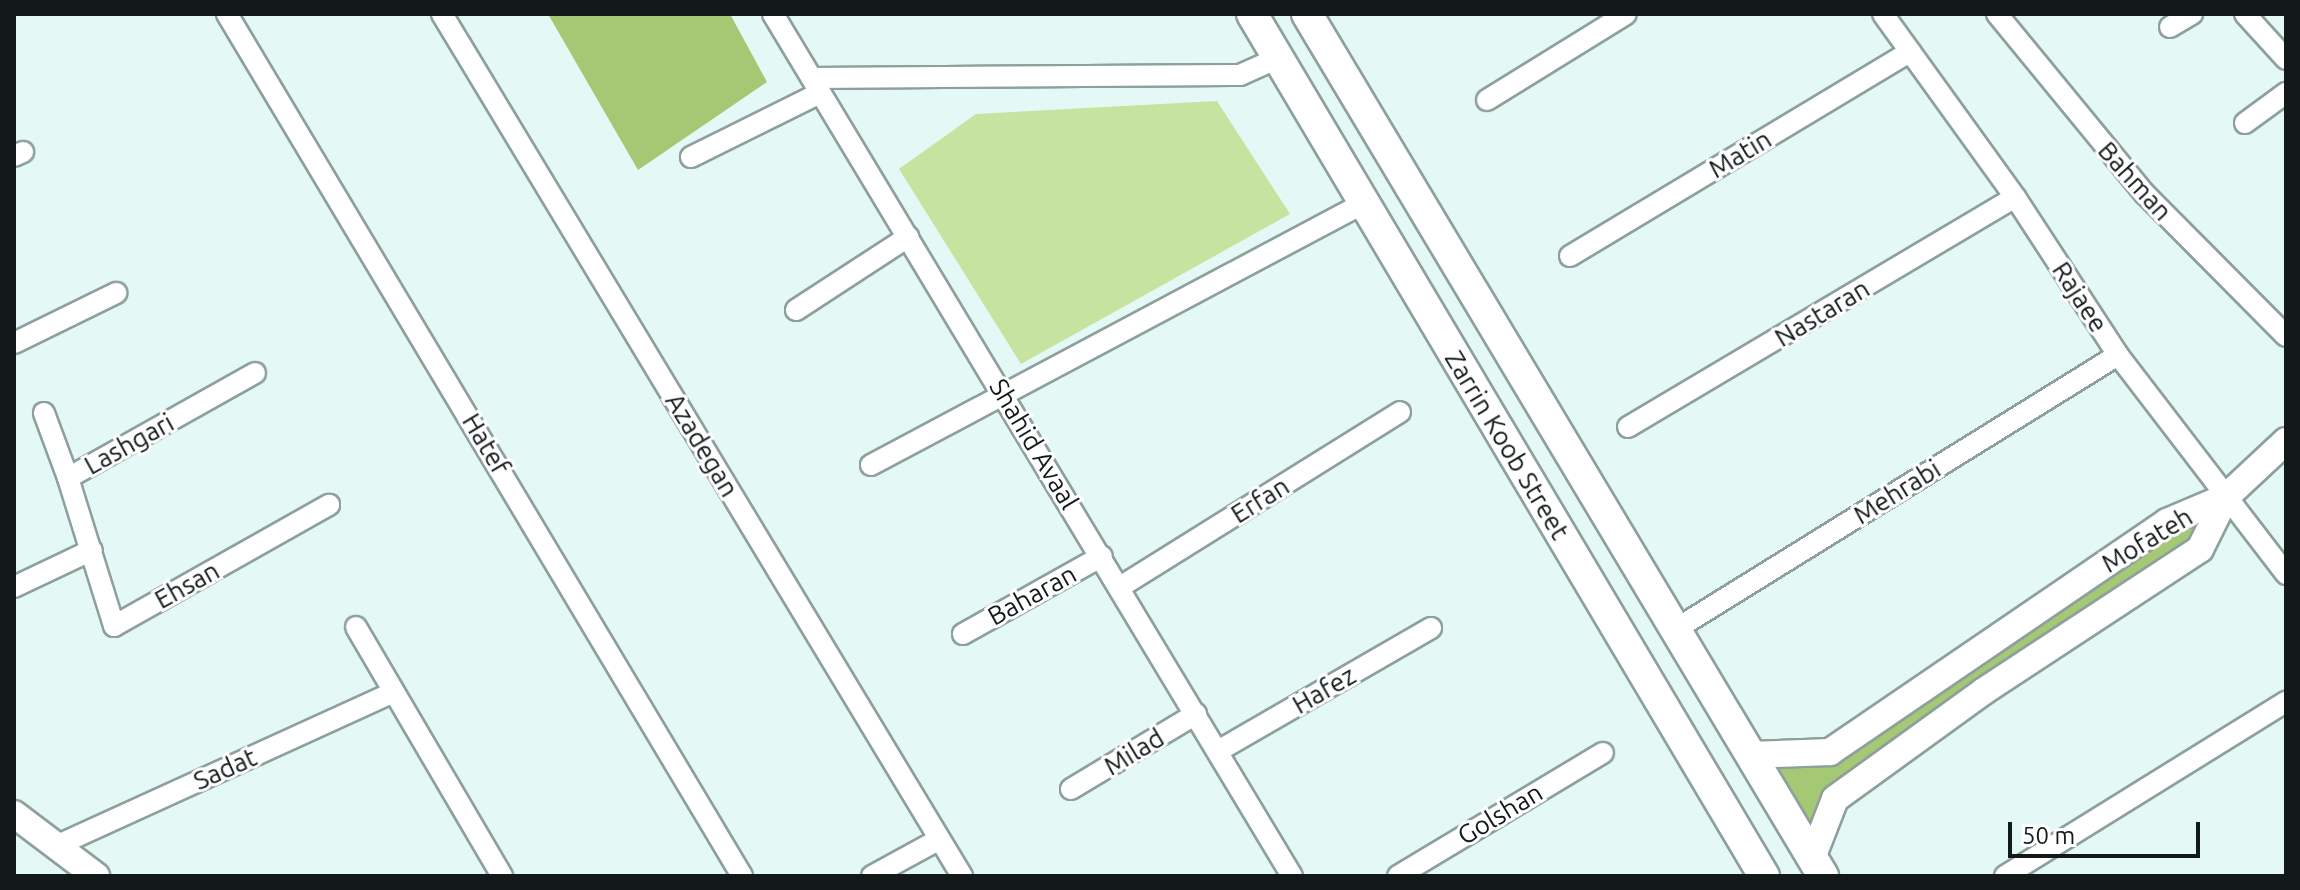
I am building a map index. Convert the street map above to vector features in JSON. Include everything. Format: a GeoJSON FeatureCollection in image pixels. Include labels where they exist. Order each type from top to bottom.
{"type":"FeatureCollection","features":[{"type":"Feature","properties":{"kind":"main road","name":"Zarrin Koob Street"},"geometry":{"type":"LineString","coordinates":[[1252,14],[1764,876]]}},
{"type":"Feature","properties":{"kind":"main road","name":"Zarrin Koob Street"},"geometry":{"type":"LineString","coordinates":[[1307,14],[1817,867]]}},
{"type":"Feature","properties":{"kind":"street","name":"Hatef"},"geometry":{"type":"LineString","coordinates":[[227,14],[742,876]]}},
{"type":"Feature","properties":{"kind":"street","name":"Azadegan"},"geometry":{"type":"LineString","coordinates":[[442,14],[962,876]]}},
{"type":"Feature","properties":{"kind":"street","name":"Shahid Avaal"},"geometry":{"type":"LineString","coordinates":[[773,14],[1196,714],[1284,873]]}},
{"type":"Feature","properties":{"kind":"street"},"geometry":{"type":"LineString","coordinates":[[1487,100],[1626,14]]}},
{"type":"Feature","properties":{"kind":"street","name":"Rajaee"},"geometry":{"type":"LineString","coordinates":[[1883,14],[2015,197],[2118,355],[2286,574]]}},
{"type":"Feature","properties":{"kind":"street","name":"Bahman"},"geometry":{"type":"LineString","coordinates":[[1997,14],[2065,103],[2145,194],[2286,336]]}},
{"type":"Feature","properties":{"kind":"street"},"geometry":{"type":"LineString","coordinates":[[2170,27],[2192,14]]}},
{"type":"Feature","properties":{"kind":"street"},"geometry":{"type":"LineString","coordinates":[[2245,14],[2286,59]]}},
{"type":"Feature","properties":{"kind":"street","name":"Matin"},"geometry":{"type":"LineString","coordinates":[[1570,256],[1910,52]]}},
{"type":"Feature","properties":{"kind":"street"},"geometry":{"type":"LineString","coordinates":[[691,157],[816,86],[1240,75],[1278,58]]}},
{"type":"Feature","properties":{"kind":"street"},"geometry":{"type":"LineString","coordinates":[[2245,123],[2286,93]]}},
{"type":"Feature","properties":{"kind":"street","name":"Nastaran"},"geometry":{"type":"LineString","coordinates":[[1628,427],[2015,197]]}},
{"type":"Feature","properties":{"kind":"street"},"geometry":{"type":"LineString","coordinates":[[871,465],[1364,203]]}},
{"type":"Feature","properties":{"kind":"street"},"geometry":{"type":"LineString","coordinates":[[796,310],[908,237]]}},
{"type":"Feature","properties":{"kind":"street"},"geometry":{"type":"LineString","coordinates":[[14,343],[116,293]]}},
{"type":"Feature","properties":{"kind":"street","name":"Mehrabi"},"geometry":{"type":"LineString","coordinates":[[1676,629],[2118,355]]}},
{"type":"Feature","properties":{"kind":"street","name":"Lashgari"},"geometry":{"type":"LineString","coordinates":[[92,550],[68,478],[255,373]]}},
{"type":"Feature","properties":{"kind":"street","name":"Erfan"},"geometry":{"type":"LineString","coordinates":[[1120,587],[1400,412]]}},
{"type":"Feature","properties":{"kind":"street"},"geometry":{"type":"LineString","coordinates":[[44,413],[68,478]]}},
{"type":"Feature","properties":{"kind":"street"},"geometry":{"type":"LineString","coordinates":[[2226,497],[2286,441]]}},
{"type":"Feature","properties":{"kind":"street","name":"Mofateh"},"geometry":{"type":"LineString","coordinates":[[1750,755],[1830,752],[2167,522],[2226,497]]}},
{"type":"Feature","properties":{"kind":"street","name":"Mofateh"},"geometry":{"type":"LineString","coordinates":[[1817,867],[1835,799],[1984,691],[2200,549],[2226,497]]}},
{"type":"Feature","properties":{"kind":"street","name":"Ehsan"},"geometry":{"type":"LineString","coordinates":[[92,550],[114,626],[329,505]]}},
{"type":"Feature","properties":{"kind":"street"},"geometry":{"type":"LineString","coordinates":[[14,587],[92,550]]}},
{"type":"Feature","properties":{"kind":"street","name":"Baharan"},"geometry":{"type":"LineString","coordinates":[[963,634],[1102,556]]}},
{"type":"Feature","properties":{"kind":"street"},"geometry":{"type":"LineString","coordinates":[[356,627],[502,876]]}},
{"type":"Feature","properties":{"kind":"street","name":"Hafez"},"geometry":{"type":"LineString","coordinates":[[1218,751],[1431,628]]}},
{"type":"Feature","properties":{"kind":"street","name":"Sadat"},"geometry":{"type":"LineString","coordinates":[[56,846],[394,692]]}},
{"type":"Feature","properties":{"kind":"street"},"geometry":{"type":"LineString","coordinates":[[2005,876],[2286,702]]}},
{"type":"Feature","properties":{"kind":"street","name":"Milad"},"geometry":{"type":"LineString","coordinates":[[1071,789],[1196,714]]}},
{"type":"Feature","properties":{"kind":"street","name":"Golshan"},"geometry":{"type":"LineString","coordinates":[[1398,876],[1603,753]]}},
{"type":"Feature","properties":{"kind":"street"},"geometry":{"type":"LineString","coordinates":[[14,814],[96,876]]}},
{"type":"Feature","properties":{"kind":"street"},"geometry":{"type":"LineString","coordinates":[[872,876],[940,839]]}},
{"type":"Feature","properties":{"kind":"green space"},"geometry":{"type":"Polygon","coordinates":[[[548,14],[730,14],[767,82],[638,170],[548,14]]]}},
{"type":"Feature","properties":{"kind":"green space"},"geometry":{"type":"Polygon","coordinates":[[[1217,101],[1290,214],[1021,364],[899,169],[976,114],[1217,101]]]}},
{"type":"Feature","properties":{"kind":"green space"},"geometry":{"type":"Polygon","coordinates":[[[2206,513],[2194,542],[1830,788],[1807,827],[1777,764],[1829,761],[2175,527],[2206,513]]]}}]}
